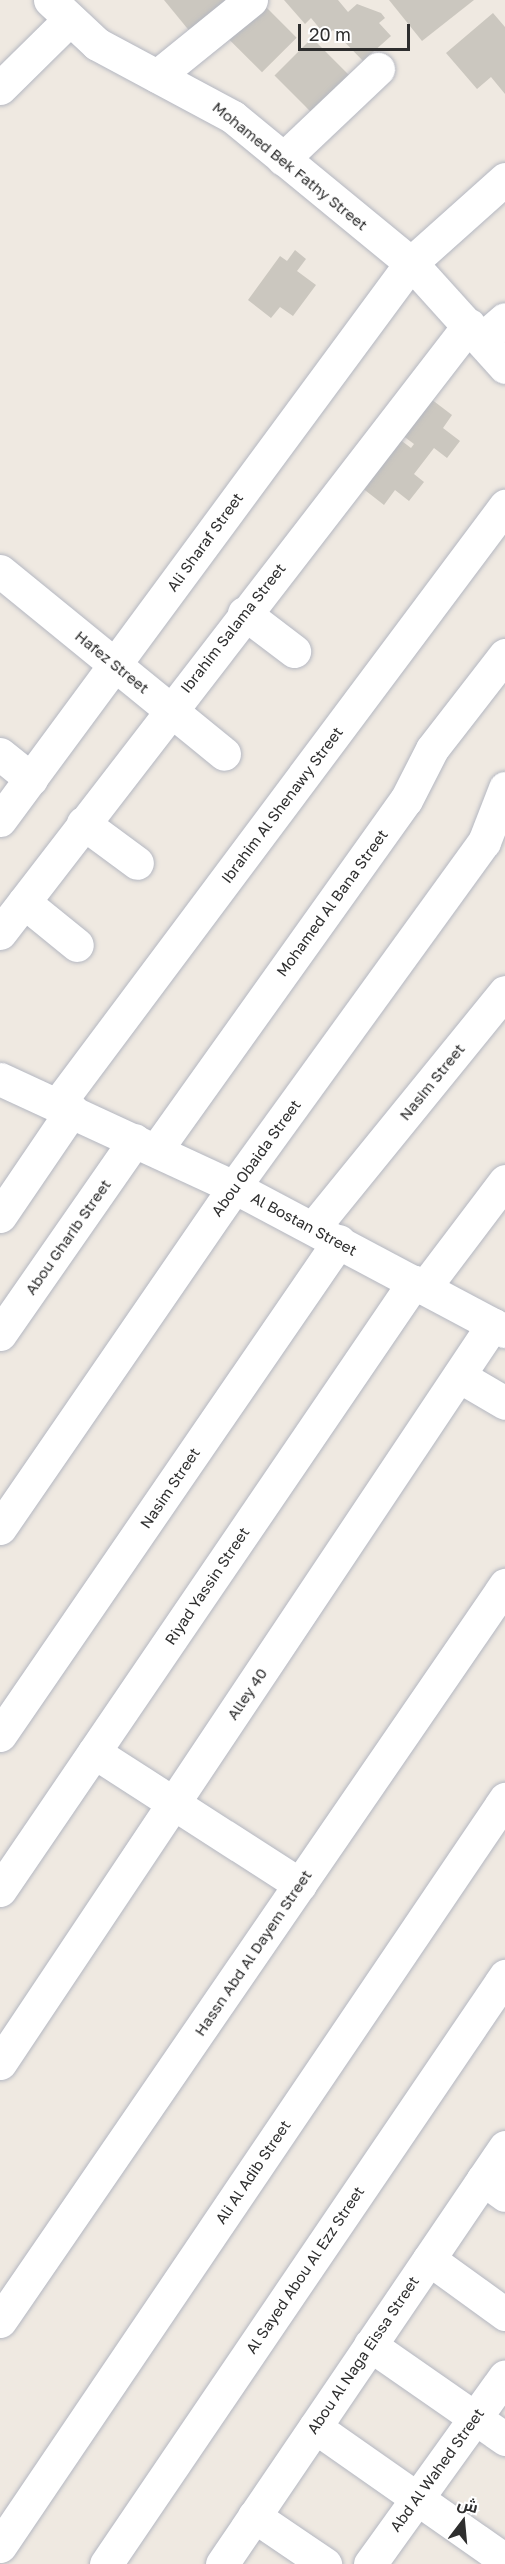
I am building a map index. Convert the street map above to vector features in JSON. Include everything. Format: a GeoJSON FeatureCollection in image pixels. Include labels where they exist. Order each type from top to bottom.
{"type":"FeatureCollection","features":[{"type":"Feature","properties":{"kind":"street"},"geometry":{"type":"LineString","coordinates":[[156,76],[251,0]]}},
{"type":"Feature","properties":{"kind":"street"},"geometry":{"type":"LineString","coordinates":[[0,88],[59,11]]}},
{"type":"Feature","properties":{"kind":"street","name":"Mohamed Bek Fathy Street"},"geometry":{"type":"LineString","coordinates":[[59,11],[97,44],[213,104],[283,159],[411,263],[485,328],[505,367]]}},
{"type":"Feature","properties":{"kind":"street"},"geometry":{"type":"LineString","coordinates":[[283,159],[378,69]]}},
{"type":"Feature","properties":{"kind":"street","name":"Ali Sharaf Street"},"geometry":{"type":"LineString","coordinates":[[0,820],[411,263],[505,179]]}},
{"type":"Feature","properties":{"kind":"street","name":"Ibrahim Salama Street"},"geometry":{"type":"LineString","coordinates":[[0,933],[244,613],[485,328]]}},
{"type":"Feature","properties":{"kind":"street","name":"Ibrahim Al Shenawy Street"},"geometry":{"type":"LineString","coordinates":[[0,1216],[65,1107],[505,506]]}},
{"type":"Feature","properties":{"kind":"street","name":"Hafez Street"},"geometry":{"type":"LineString","coordinates":[[0,571],[224,754]]}},
{"type":"Feature","properties":{"kind":"street"},"geometry":{"type":"LineString","coordinates":[[244,613],[294,651]]}},
{"type":"Feature","properties":{"kind":"street","name":"Mohamed Al Bana Street"},"geometry":{"type":"LineString","coordinates":[[146,1145],[406,800],[432,748],[505,655]]}},
{"type":"Feature","properties":{"kind":"street"},"geometry":{"type":"LineString","coordinates":[[0,754],[31,779]]}},
{"type":"Feature","properties":{"kind":"street","name":"Abou Obaida Street"},"geometry":{"type":"LineString","coordinates":[[0,1528],[234,1187],[484,842],[505,788]]}},
{"type":"Feature","properties":{"kind":"street"},"geometry":{"type":"LineString","coordinates":[[83,823],[137,863]]}},
{"type":"Feature","properties":{"kind":"street"},"geometry":{"type":"LineString","coordinates":[[24,902],[77,945]]}},
{"type":"Feature","properties":{"kind":"street","name":"Nasim Street"},"geometry":{"type":"LineString","coordinates":[[0,1735],[326,1234],[505,992]]}},
{"type":"Feature","properties":{"kind":"street","name":"Al Bostan Street"},"geometry":{"type":"LineString","coordinates":[[0,1079],[65,1107],[234,1187],[499,1328]]}},
{"type":"Feature","properties":{"kind":"street","name":"Abou Gharib Street"},"geometry":{"type":"LineString","coordinates":[[0,1334],[146,1145]]}},
{"type":"Feature","properties":{"kind":"street","name":"Riyad Yassin Street"},"geometry":{"type":"LineString","coordinates":[[0,1890],[419,1285],[505,1181]]}},
{"type":"Feature","properties":{"kind":"street","name":"Alley 40"},"geometry":{"type":"LineString","coordinates":[[0,2063],[459,1376],[499,1328]]}},
{"type":"Feature","properties":{"kind":"street"},"geometry":{"type":"LineString","coordinates":[[459,1376],[505,1403]]}},
{"type":"Feature","properties":{"kind":"street","name":"Hassn Abd Al Dayem Street"},"geometry":{"type":"LineString","coordinates":[[0,2321],[505,1585]]}},
{"type":"Feature","properties":{"kind":"street"},"geometry":{"type":"LineString","coordinates":[[94,1752],[300,1885]]}},
{"type":"Feature","properties":{"kind":"street","name":"Ali Al Adib Street"},"geometry":{"type":"LineString","coordinates":[[0,2546],[505,1799]]}},
{"type":"Feature","properties":{"kind":"street","name":"Al Sayed Abou Al Ezz Street"},"geometry":{"type":"LineString","coordinates":[[106,2564],[505,1976]]}},
{"type":"Feature","properties":{"kind":"street","name":"Abou Al Naga Eissa Street"},"geometry":{"type":"LineString","coordinates":[[222,2564],[429,2259],[494,2187],[505,2147]]}},
{"type":"Feature","properties":{"kind":"street"},"geometry":{"type":"LineString","coordinates":[[429,2259],[505,2314]]}},
{"type":"Feature","properties":{"kind":"street"},"geometry":{"type":"LineString","coordinates":[[370,2345],[505,2439]]}},
{"type":"Feature","properties":{"kind":"street","name":"Abd Al Wahed Street"},"geometry":{"type":"LineString","coordinates":[[370,2564],[505,2376]]}},
{"type":"Feature","properties":{"kind":"street"},"geometry":{"type":"LineString","coordinates":[[315,2427],[505,2560]]}},
{"type":"Feature","properties":{"kind":"street"},"geometry":{"type":"LineString","coordinates":[[254,2516],[324,2564]]}},
{"type":"Feature","properties":{"kind":"building"},"geometry":{"type":"Polygon","coordinates":[[[164,0],[244,0],[196,39],[164,0]]]}},
{"type":"Feature","properties":{"kind":"building"},"geometry":{"type":"Polygon","coordinates":[[[284,0],[338,0],[348,12],[357,4],[381,13],[385,18],[379,23],[391,36],[363,61],[333,30],[326,36],[311,18],[305,24],[284,0]]]}},
{"type":"Feature","properties":{"kind":"building"},"geometry":{"type":"Polygon","coordinates":[[[389,0],[474,0],[422,41],[389,0]]]}},
{"type":"Feature","properties":{"kind":"building"},"geometry":{"type":"Polygon","coordinates":[[[262,3],[297,38],[262,72],[227,38],[262,3]]]}},
{"type":"Feature","properties":{"kind":"building"},"geometry":{"type":"Polygon","coordinates":[[[493,13],[505,27],[505,94],[491,77],[477,89],[446,53],[493,13]]]}},
{"type":"Feature","properties":{"kind":"building"},"geometry":{"type":"Polygon","coordinates":[[[312,38],[350,76],[313,114],[275,75],[312,38]]]}},
{"type":"Feature","properties":{"kind":"building"},"geometry":{"type":"Polygon","coordinates":[[[295,250],[306,259],[297,271],[316,285],[293,316],[280,307],[271,318],[248,300],[280,256],[287,261],[295,250]]]}},
{"type":"Feature","properties":{"kind":"building"},"geometry":{"type":"Polygon","coordinates":[[[431,399],[452,415],[443,428],[460,441],[447,458],[434,448],[414,474],[424,482],[409,501],[395,490],[384,505],[352,480],[390,432],[411,448],[414,444],[394,429],[431,399]]]}}]}
